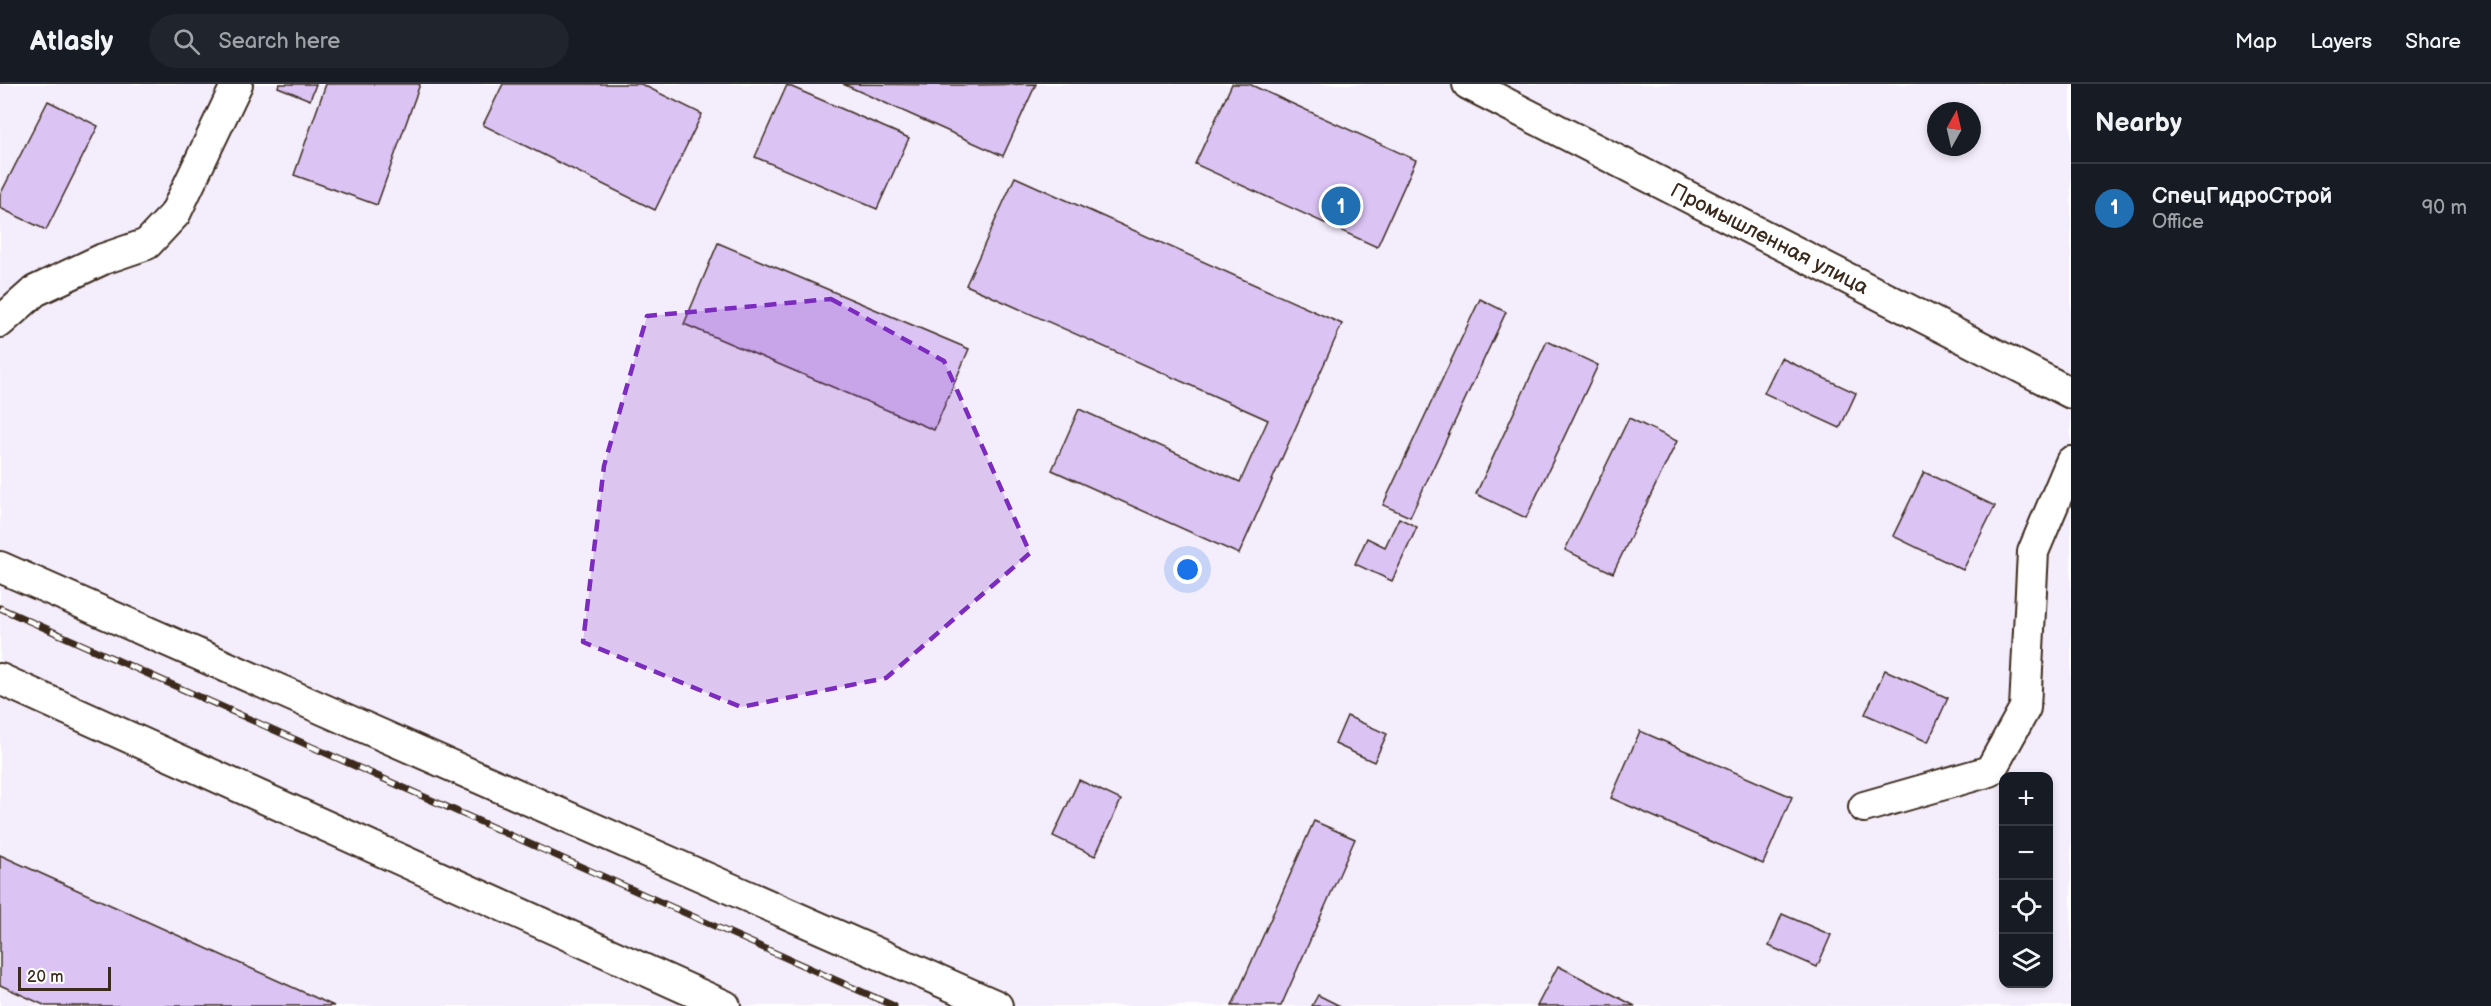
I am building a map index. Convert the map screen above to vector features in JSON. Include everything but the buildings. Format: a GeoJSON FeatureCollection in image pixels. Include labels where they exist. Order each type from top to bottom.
{"type":"FeatureCollection","features":[{"type":"Feature","properties":{"kind":"street"},"geometry":{"type":"LineString","coordinates":[[0,322],[35,291],[103,259],[147,244],[176,214],[237,84]]}},
{"type":"Feature","properties":{"kind":"street","name":"Промышленная улица"},"geometry":{"type":"LineString","coordinates":[[1468,84],[2071,393]]}},
{"type":"Feature","properties":{"kind":"street"},"geometry":{"type":"LineString","coordinates":[[1864,807],[1990,771],[2025,708],[2033,552],[2071,462]]}},
{"type":"Feature","properties":{"kind":"street"},"geometry":{"type":"LineString","coordinates":[[0,567],[997,1006]]}},
{"type":"Feature","properties":{"kind":"street"},"geometry":{"type":"LineString","coordinates":[[0,679],[725,1006]]}},
{"type":"Feature","properties":{"kind":"highlighted area"},"geometry":{"type":"Polygon","coordinates":[[[831,299],[944,361],[1030,553],[886,678],[741,707],[583,642],[604,466],[647,316],[831,299]]]}},
{"type":"Feature","properties":{"kind":"shaded area"},"geometry":{"type":"Polygon","coordinates":[[[0,84],[2071,84],[2071,1006],[0,1006],[0,84]]]}},
{"type":"Feature","properties":{"kind":"railway"},"geometry":{"type":"LineString","coordinates":[[0,608],[894,1006]]}},
{"type":"Feature","properties":{"kind":"place","name":"СпецГидроСтрой"},"geometry":{"type":"Point","coordinates":[1341,206]}}]}
